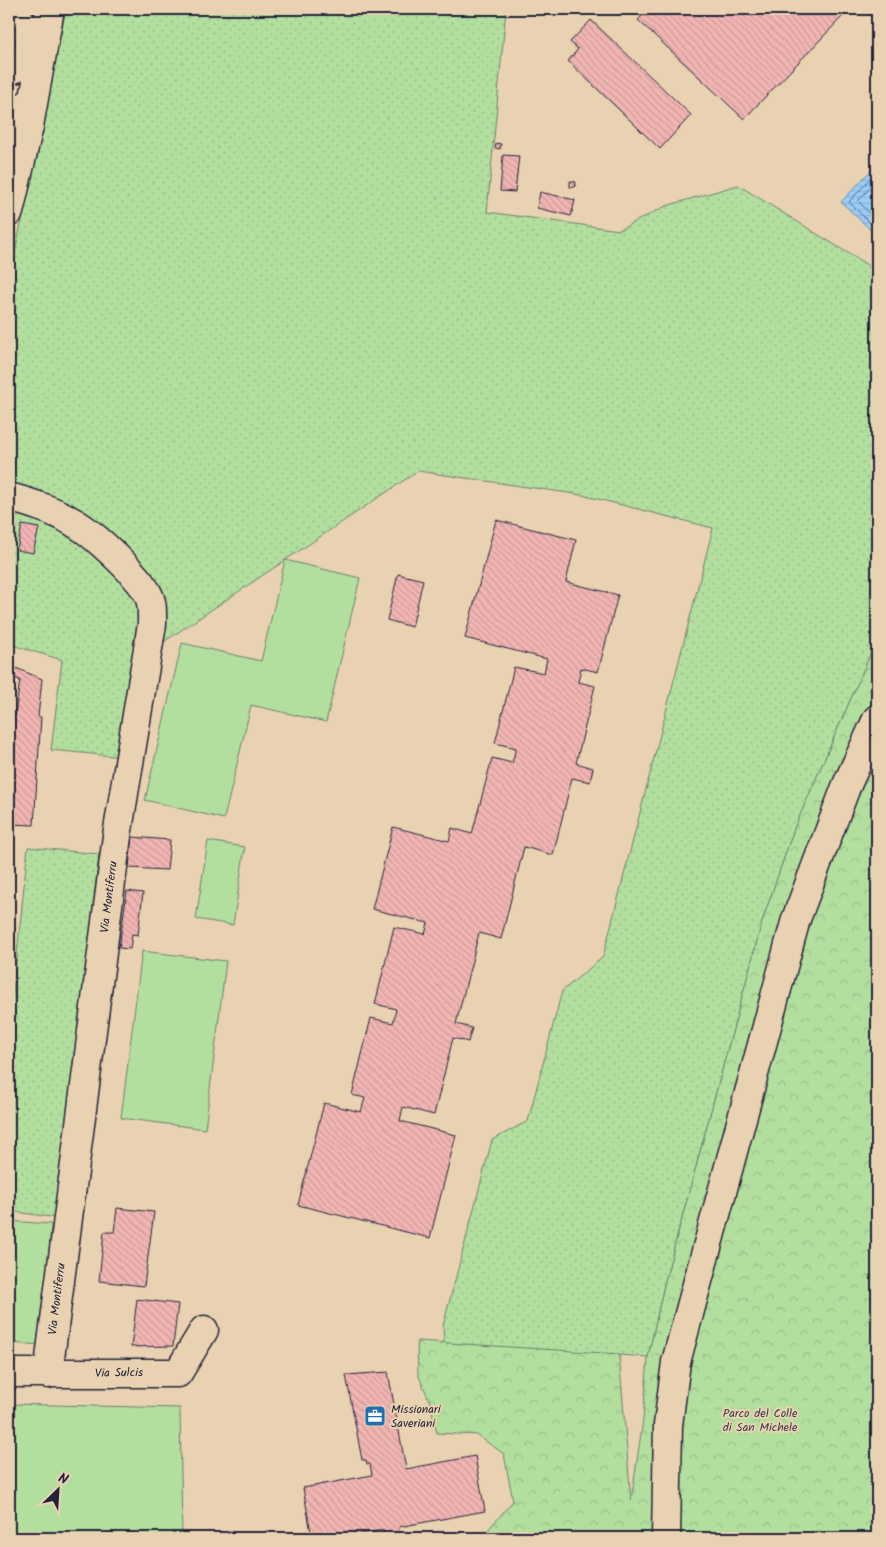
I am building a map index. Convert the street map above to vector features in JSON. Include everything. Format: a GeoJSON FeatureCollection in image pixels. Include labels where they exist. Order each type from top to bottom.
{"type":"FeatureCollection","features":[{"type":"Feature","properties":{"kind":"street"},"geometry":{"type":"LineString","coordinates":[[22,53],[44,9]]}},
{"type":"Feature","properties":{"kind":"street"},"geometry":{"type":"LineString","coordinates":[[9,212],[29,126],[50,9]]}},
{"type":"Feature","properties":{"kind":"street"},"geometry":{"type":"LineString","coordinates":[[9,12],[25,25],[22,53],[29,126]]}},
{"type":"Feature","properties":{"kind":"street","name":"Via Montiferru"},"geometry":{"type":"LineString","coordinates":[[9,497],[36,505],[73,521],[93,535],[138,580],[148,593],[152,606],[152,624],[117,836],[48,1374]]}},
{"type":"Feature","properties":{"kind":"street"},"geometry":{"type":"LineString","coordinates":[[666,1538],[668,1425],[676,1362],[796,919],[846,786],[877,719]]}},
{"type":"Feature","properties":{"kind":"street","name":"Via Sulcis"},"geometry":{"type":"LineString","coordinates":[[9,1373],[178,1372],[204,1330]]}},
{"type":"Feature","properties":{"kind":"green space"},"geometry":{"type":"Polygon","coordinates":[[[66,9],[506,9],[487,212],[619,230],[666,206],[738,185],[877,271],[877,639],[794,829],[763,919],[665,1281],[648,1357],[444,1343],[443,1326],[492,1140],[528,1121],[562,991],[603,957],[713,528],[582,495],[418,471],[162,643],[123,757],[51,750],[62,660],[9,644],[9,281],[66,9]]]}},
{"type":"Feature","properties":{"kind":"green space"},"geometry":{"type":"Polygon","coordinates":[[[285,560],[360,578],[326,722],[251,705],[224,819],[145,800],[182,643],[261,661],[285,560]]]}},
{"type":"Feature","properties":{"kind":"green space","name":"Parco del Colle di San Michele"},"geometry":{"type":"Polygon","coordinates":[[[877,639],[877,1538],[481,1538],[513,1501],[504,1454],[477,1435],[437,1433],[430,1402],[418,1374],[417,1341],[619,1354],[631,1501],[643,1420],[648,1357],[665,1281],[763,919],[794,829],[877,639]]]}},
{"type":"Feature","properties":{"kind":"green space"},"geometry":{"type":"Polygon","coordinates":[[[208,841],[245,847],[233,925],[196,919],[208,841]]]}},
{"type":"Feature","properties":{"kind":"green space"},"geometry":{"type":"Polygon","coordinates":[[[28,847],[99,854],[58,1218],[9,1211],[9,1032],[28,847]]]}},
{"type":"Feature","properties":{"kind":"green space"},"geometry":{"type":"Polygon","coordinates":[[[142,951],[226,961],[205,1129],[121,1118],[142,951]]]}},
{"type":"Feature","properties":{"kind":"green space"},"geometry":{"type":"Polygon","coordinates":[[[9,1221],[51,1224],[43,1345],[9,1343],[9,1221]]]}},
{"type":"Feature","properties":{"kind":"green space"},"geometry":{"type":"Polygon","coordinates":[[[9,1404],[180,1408],[182,1538],[9,1538],[9,1404]]]}},
{"type":"Feature","properties":{"kind":"water"},"geometry":{"type":"Polygon","coordinates":[[[877,164],[877,230],[874,233],[841,202],[877,164]]]}},
{"type":"Feature","properties":{"kind":"building"},"geometry":{"type":"Polygon","coordinates":[[[649,9],[836,9],[843,16],[744,119],[638,20],[649,9]]]}},
{"type":"Feature","properties":{"kind":"building"},"geometry":{"type":"Polygon","coordinates":[[[591,20],[691,115],[660,149],[568,61],[578,49],[570,42],[591,20]]]}},
{"type":"Feature","properties":{"kind":"building"},"geometry":{"type":"Polygon","coordinates":[[[496,143],[501,144],[500,149],[495,148],[496,143]]]}},
{"type":"Feature","properties":{"kind":"building"},"geometry":{"type":"Polygon","coordinates":[[[503,155],[519,156],[515,192],[500,191],[503,155]]]}},
{"type":"Feature","properties":{"kind":"building"},"geometry":{"type":"Polygon","coordinates":[[[570,181],[576,182],[575,187],[570,187],[570,181]]]}},
{"type":"Feature","properties":{"kind":"building"},"geometry":{"type":"Polygon","coordinates":[[[540,192],[575,200],[571,216],[537,208],[540,192]]]}},
{"type":"Feature","properties":{"kind":"building"},"geometry":{"type":"Polygon","coordinates":[[[496,520],[576,540],[566,582],[618,595],[598,672],[581,668],[578,682],[595,686],[576,763],[593,768],[590,782],[572,778],[553,855],[524,847],[501,939],[479,933],[456,1024],[472,1028],[468,1042],[453,1038],[434,1115],[403,1107],[400,1121],[456,1135],[430,1238],[298,1205],[324,1103],[361,1112],[365,1098],[352,1095],[371,1018],[393,1023],[396,1009],[375,1004],[394,927],[425,934],[428,923],[372,909],[393,827],[449,841],[452,828],[472,834],[492,758],[512,763],[516,748],[495,743],[514,667],[544,673],[547,659],[465,638],[496,520]]]}},
{"type":"Feature","properties":{"kind":"building"},"geometry":{"type":"Polygon","coordinates":[[[22,525],[39,528],[33,553],[17,550],[22,525]]]}},
{"type":"Feature","properties":{"kind":"building"},"geometry":{"type":"Polygon","coordinates":[[[398,574],[423,580],[412,627],[387,620],[398,574]]]}},
{"type":"Feature","properties":{"kind":"building"},"geometry":{"type":"Polygon","coordinates":[[[9,665],[42,679],[38,717],[41,717],[34,825],[9,824],[9,715],[15,715],[20,680],[9,677],[9,665]]]}},
{"type":"Feature","properties":{"kind":"building"},"geometry":{"type":"Polygon","coordinates":[[[132,837],[170,840],[167,870],[129,868],[132,837]]]}},
{"type":"Feature","properties":{"kind":"building"},"geometry":{"type":"Polygon","coordinates":[[[127,891],[143,893],[138,935],[132,934],[130,949],[119,948],[127,891]]]}},
{"type":"Feature","properties":{"kind":"building"},"geometry":{"type":"Polygon","coordinates":[[[117,1208],[154,1212],[144,1286],[99,1281],[104,1232],[114,1232],[117,1208]]]}},
{"type":"Feature","properties":{"kind":"building"},"geometry":{"type":"Polygon","coordinates":[[[137,1299],[178,1304],[173,1346],[131,1347],[137,1299]]]}},
{"type":"Feature","properties":{"kind":"building","name":"Missionari Saveriani"},"geometry":{"type":"Polygon","coordinates":[[[388,1372],[406,1469],[475,1456],[485,1511],[399,1527],[400,1536],[389,1538],[384,1538],[383,1530],[340,1538],[312,1538],[303,1488],[372,1475],[370,1464],[367,1464],[366,1460],[362,1460],[346,1375],[388,1372]]]}},
{"type":"Feature","properties":{"kind":"place","name":"Missionari Saveriani"},"geometry":{"type":"Point","coordinates":[375,1416]}}]}
